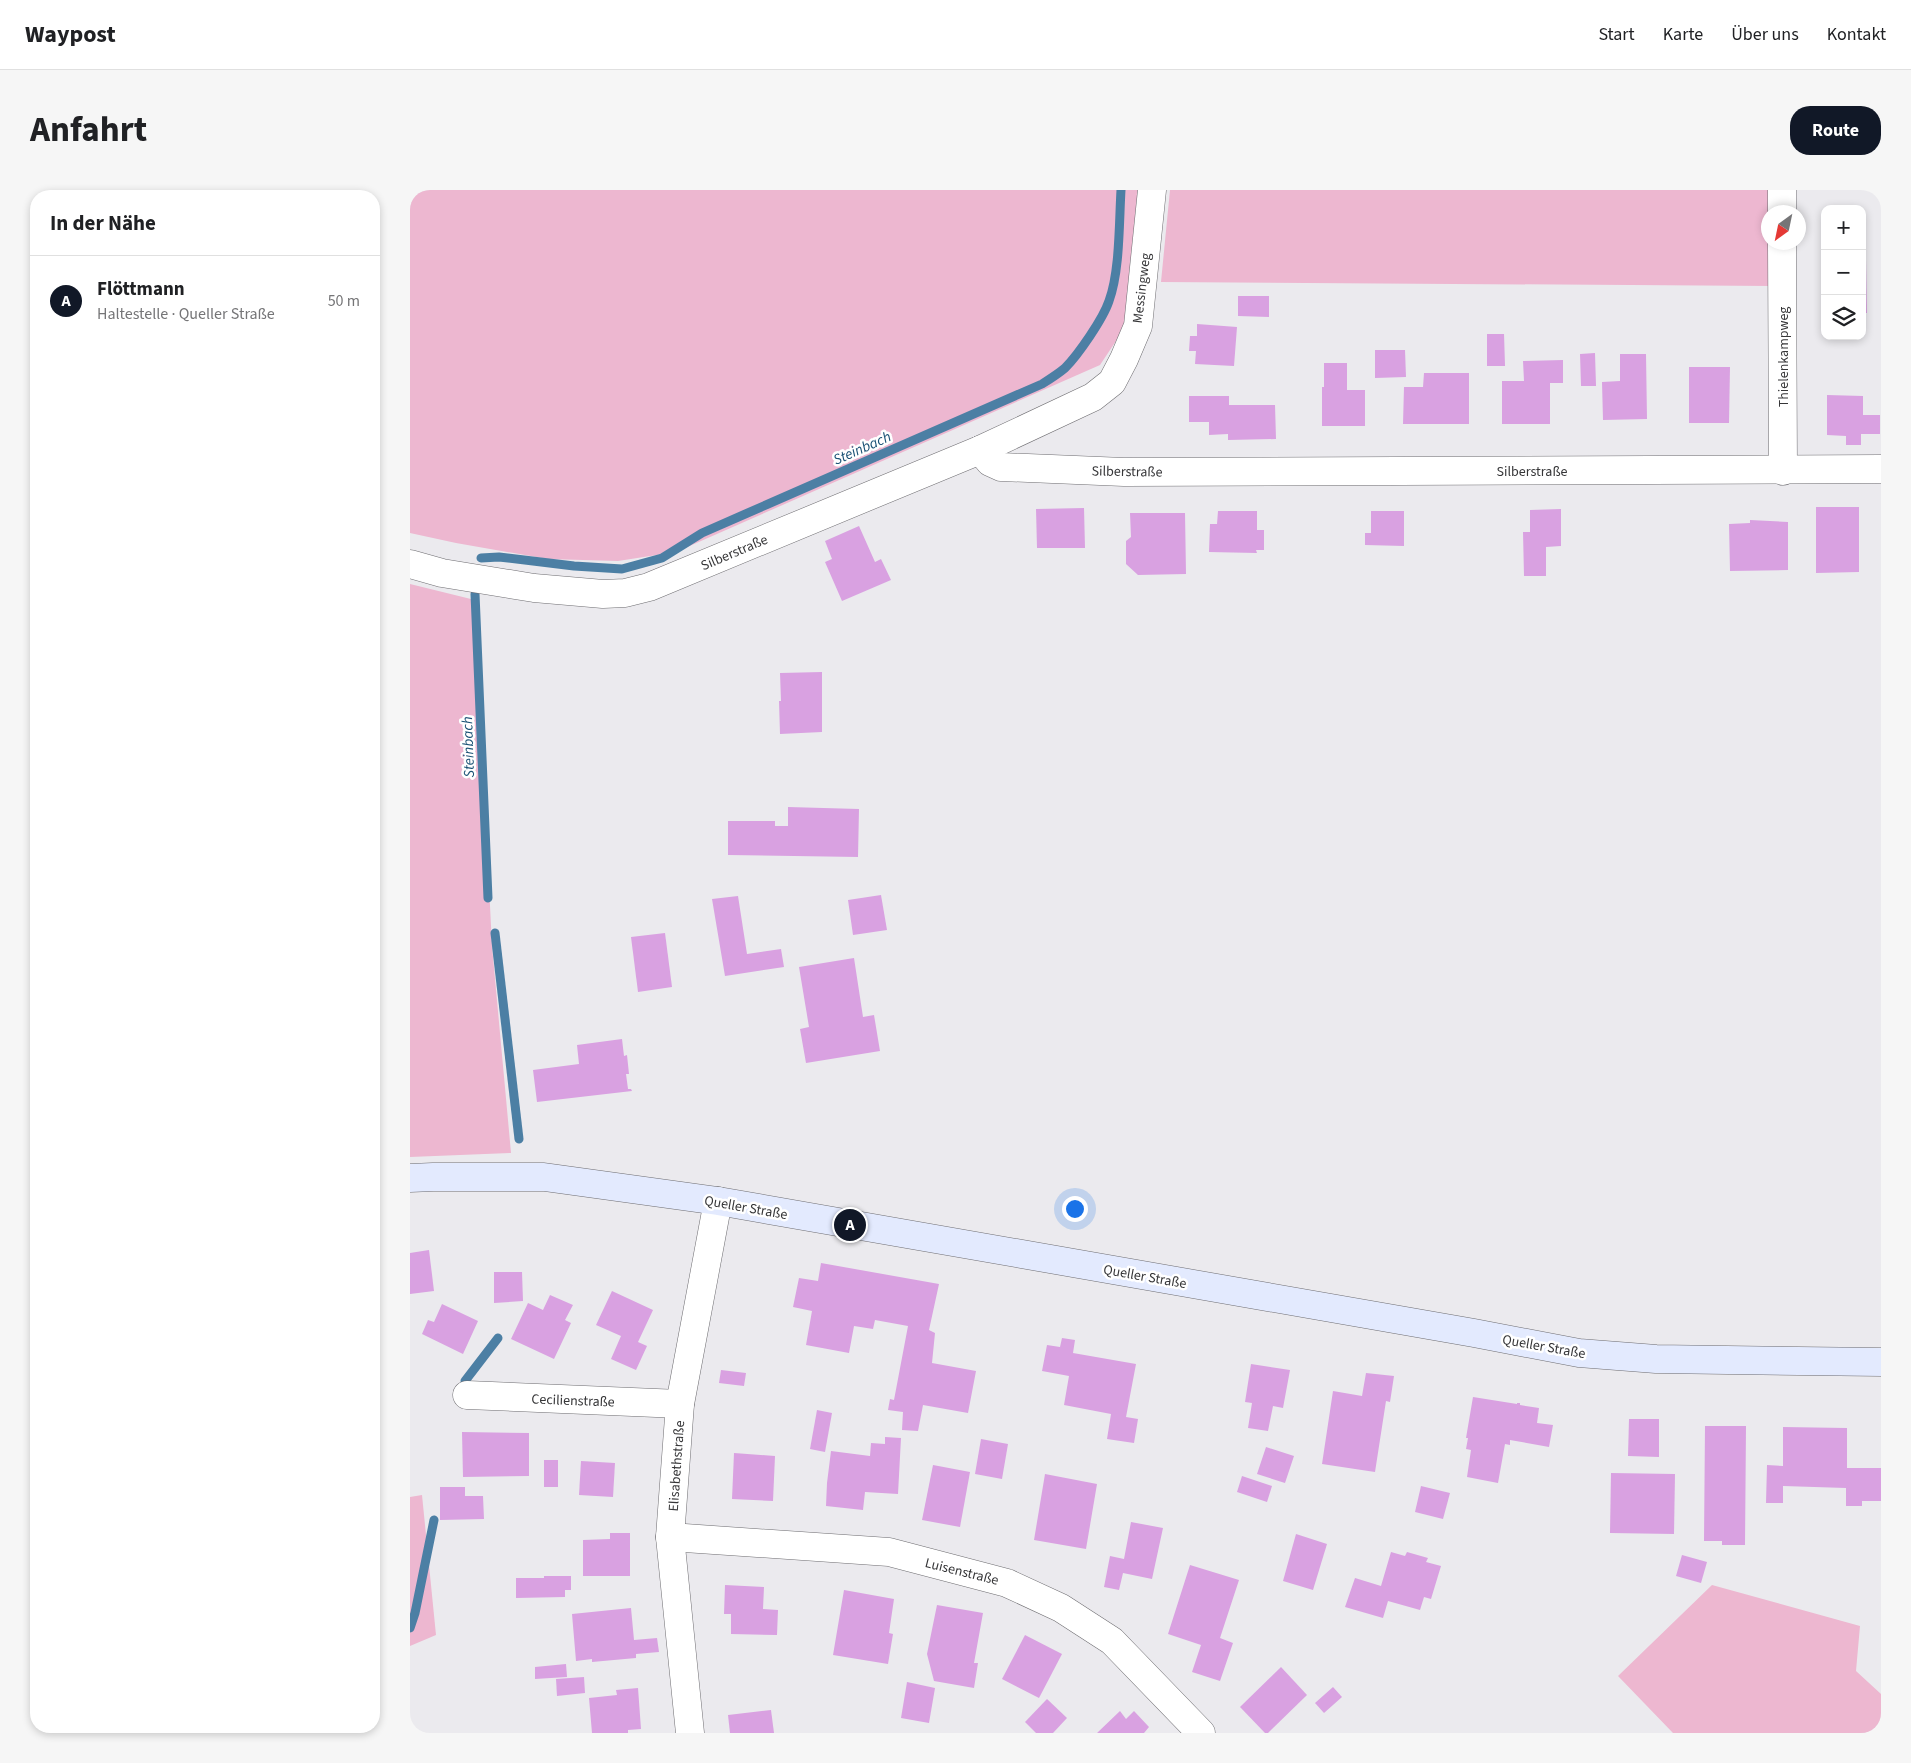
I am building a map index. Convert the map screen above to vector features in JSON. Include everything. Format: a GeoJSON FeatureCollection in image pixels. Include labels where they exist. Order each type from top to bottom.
{"type":"FeatureCollection","features":[{"type":"Feature","properties":{"kind":"street","name":"Messingweg"},"geometry":{"type":"LineString","coordinates":[[980,450],[1093,397],[1112,382],[1138,326],[1152,190]]}},
{"type":"Feature","properties":{"kind":"street"},"geometry":{"type":"LineString","coordinates":[[1782,190],[1782,205]]}},
{"type":"Feature","properties":{"kind":"street","name":"Thielenkampweg"},"geometry":{"type":"LineString","coordinates":[[1782,250],[1783,471]]}},
{"type":"Feature","properties":{"kind":"street","name":"Silberstraße"},"geometry":{"type":"LineString","coordinates":[[410,564],[442,573],[534,588],[604,594],[625,593],[650,587],[980,450],[990,462],[1001,467],[1124,472],[1783,471],[1881,469]]}},
{"type":"Feature","properties":{"kind":"street","name":"Queller Straße"},"geometry":{"type":"LineString","coordinates":[[410,1178],[544,1176],[718,1202],[1579,1353],[1656,1359],[1881,1362]]}},
{"type":"Feature","properties":{"kind":"street","name":"Elisabethstraße"},"geometry":{"type":"LineString","coordinates":[[690,1733],[670,1537],[680,1404],[718,1202]]}},
{"type":"Feature","properties":{"kind":"street","name":"Cecilienstraße"},"geometry":{"type":"LineString","coordinates":[[466,1395],[680,1404]]}},
{"type":"Feature","properties":{"kind":"street","name":"Luisenstraße"},"geometry":{"type":"LineString","coordinates":[[670,1537],[889,1552],[1008,1583],[1061,1608],[1112,1641],[1201,1733]]}},
{"type":"Feature","properties":{"kind":"shaded area"},"geometry":{"type":"Polygon","coordinates":[[[410,190],[1140,190],[1131,282],[1124,329],[1100,365],[676,552],[618,561],[548,559],[410,533],[410,190]]]}},
{"type":"Feature","properties":{"kind":"shaded area"},"geometry":{"type":"Polygon","coordinates":[[[1170,190],[1772,190],[1770,205],[1761,205],[1761,250],[1770,250],[1773,286],[1161,282],[1170,190]]]}},
{"type":"Feature","properties":{"kind":"shaded area"},"geometry":{"type":"Polygon","coordinates":[[[410,584],[475,600],[492,946],[511,1153],[410,1157],[410,584]]]}},
{"type":"Feature","properties":{"kind":"shaded area"},"geometry":{"type":"Polygon","coordinates":[[[422,1495],[436,1635],[410,1646],[410,1497],[422,1495]]]}},
{"type":"Feature","properties":{"kind":"shaded area"},"geometry":{"type":"Polygon","coordinates":[[[1712,1585],[1860,1626],[1856,1671],[1881,1694],[1881,1733],[1673,1733],[1618,1676],[1712,1585]]]}},
{"type":"Feature","properties":{"kind":"building"},"geometry":{"type":"Polygon","coordinates":[[[1866,260],[1867,313],[1866,313],[1866,260]]]}},
{"type":"Feature","properties":{"kind":"building"},"geometry":{"type":"Polygon","coordinates":[[[1238,296],[1269,296],[1269,317],[1238,316],[1238,296]]]}},
{"type":"Feature","properties":{"kind":"building"},"geometry":{"type":"Polygon","coordinates":[[[1197,324],[1237,327],[1234,366],[1195,364],[1196,351],[1189,351],[1190,336],[1197,336],[1197,324]]]}},
{"type":"Feature","properties":{"kind":"building"},"geometry":{"type":"Polygon","coordinates":[[[1487,334],[1504,334],[1505,366],[1487,366],[1487,334]]]}},
{"type":"Feature","properties":{"kind":"building"},"geometry":{"type":"Polygon","coordinates":[[[1375,350],[1405,350],[1406,377],[1375,378],[1375,350]]]}},
{"type":"Feature","properties":{"kind":"building"},"geometry":{"type":"Polygon","coordinates":[[[1595,353],[1596,386],[1581,386],[1580,354],[1595,353]]]}},
{"type":"Feature","properties":{"kind":"building"},"geometry":{"type":"Polygon","coordinates":[[[1620,354],[1646,354],[1647,419],[1603,420],[1602,382],[1620,381],[1620,354]]]}},
{"type":"Feature","properties":{"kind":"building"},"geometry":{"type":"Polygon","coordinates":[[[1563,360],[1563,383],[1550,383],[1550,424],[1502,424],[1502,381],[1524,381],[1523,361],[1563,360]]]}},
{"type":"Feature","properties":{"kind":"building"},"geometry":{"type":"Polygon","coordinates":[[[1324,363],[1347,363],[1347,390],[1365,390],[1365,426],[1322,426],[1324,363]]]}},
{"type":"Feature","properties":{"kind":"building"},"geometry":{"type":"Polygon","coordinates":[[[1689,367],[1730,367],[1729,423],[1689,423],[1689,367]]]}},
{"type":"Feature","properties":{"kind":"building"},"geometry":{"type":"Polygon","coordinates":[[[1424,373],[1469,373],[1469,424],[1403,424],[1404,387],[1423,387],[1424,373]]]}},
{"type":"Feature","properties":{"kind":"building"},"geometry":{"type":"Polygon","coordinates":[[[1827,395],[1863,396],[1863,415],[1880,415],[1880,434],[1861,434],[1861,445],[1846,445],[1846,436],[1827,435],[1827,395]]]}},
{"type":"Feature","properties":{"kind":"building"},"geometry":{"type":"Polygon","coordinates":[[[1189,396],[1229,396],[1229,405],[1275,405],[1276,439],[1228,440],[1228,434],[1209,435],[1209,422],[1189,422],[1189,396]]]}},
{"type":"Feature","properties":{"kind":"building"},"geometry":{"type":"Polygon","coordinates":[[[1816,507],[1859,507],[1859,572],[1816,573],[1816,507]]]}},
{"type":"Feature","properties":{"kind":"building"},"geometry":{"type":"Polygon","coordinates":[[[1084,508],[1085,548],[1037,548],[1036,509],[1084,508]]]}},
{"type":"Feature","properties":{"kind":"building"},"geometry":{"type":"Polygon","coordinates":[[[1561,509],[1561,546],[1546,547],[1546,576],[1524,576],[1523,532],[1530,532],[1530,510],[1561,509]]]}},
{"type":"Feature","properties":{"kind":"building"},"geometry":{"type":"Polygon","coordinates":[[[1218,511],[1257,511],[1257,530],[1264,530],[1264,550],[1256,550],[1257,553],[1209,552],[1210,524],[1217,524],[1218,511]]]}},
{"type":"Feature","properties":{"kind":"building"},"geometry":{"type":"Polygon","coordinates":[[[1371,511],[1404,511],[1404,546],[1365,545],[1365,533],[1371,533],[1371,511]]]}},
{"type":"Feature","properties":{"kind":"building"},"geometry":{"type":"Polygon","coordinates":[[[1130,513],[1185,513],[1186,574],[1138,575],[1126,564],[1126,541],[1131,537],[1130,513]]]}},
{"type":"Feature","properties":{"kind":"building"},"geometry":{"type":"Polygon","coordinates":[[[1750,520],[1788,522],[1788,570],[1730,571],[1729,524],[1750,523],[1750,520]]]}},
{"type":"Feature","properties":{"kind":"building"},"geometry":{"type":"Polygon","coordinates":[[[859,526],[875,562],[881,559],[891,580],[842,601],[825,562],[832,559],[825,541],[859,526]]]}},
{"type":"Feature","properties":{"kind":"building"},"geometry":{"type":"Polygon","coordinates":[[[822,672],[822,732],[780,734],[780,673],[822,672]]]}},
{"type":"Feature","properties":{"kind":"building"},"geometry":{"type":"Polygon","coordinates":[[[788,807],[859,809],[858,857],[728,855],[728,821],[775,821],[775,826],[788,826],[788,807]]]}},
{"type":"Feature","properties":{"kind":"building"},"geometry":{"type":"Polygon","coordinates":[[[881,895],[887,930],[853,935],[848,900],[881,895]]]}},
{"type":"Feature","properties":{"kind":"building"},"geometry":{"type":"Polygon","coordinates":[[[738,896],[747,954],[781,949],[784,967],[725,976],[712,899],[738,896]]]}},
{"type":"Feature","properties":{"kind":"building"},"geometry":{"type":"Polygon","coordinates":[[[665,933],[672,987],[638,992],[631,937],[665,933]]]}},
{"type":"Feature","properties":{"kind":"building"},"geometry":{"type":"Polygon","coordinates":[[[854,958],[863,1017],[874,1015],[880,1051],[806,1063],[800,1029],[809,1027],[799,967],[854,958]]]}},
{"type":"Feature","properties":{"kind":"building"},"geometry":{"type":"Polygon","coordinates":[[[622,1039],[624,1056],[627,1055],[629,1074],[626,1074],[628,1089],[632,1091],[537,1102],[533,1070],[579,1064],[577,1045],[622,1039]]]}},
{"type":"Feature","properties":{"kind":"building"},"geometry":{"type":"Polygon","coordinates":[[[429,1250],[434,1291],[410,1294],[410,1253],[429,1250]]]}},
{"type":"Feature","properties":{"kind":"building"},"geometry":{"type":"Polygon","coordinates":[[[821,1263],[939,1284],[929,1330],[935,1333],[932,1363],[976,1371],[968,1413],[923,1405],[918,1431],[902,1430],[903,1412],[888,1410],[890,1399],[894,1400],[908,1326],[875,1320],[873,1329],[854,1326],[849,1353],[806,1345],[812,1311],[793,1307],[799,1278],[818,1281],[821,1263]]]}},
{"type":"Feature","properties":{"kind":"building"},"geometry":{"type":"Polygon","coordinates":[[[494,1272],[522,1272],[523,1301],[494,1303],[494,1272]]]}},
{"type":"Feature","properties":{"kind":"building"},"geometry":{"type":"Polygon","coordinates":[[[612,1291],[653,1310],[638,1342],[647,1346],[636,1370],[611,1359],[621,1336],[596,1325],[612,1291]]]}},
{"type":"Feature","properties":{"kind":"building"},"geometry":{"type":"Polygon","coordinates":[[[550,1295],[573,1305],[565,1320],[571,1323],[554,1359],[511,1339],[528,1303],[543,1310],[550,1295]]]}},
{"type":"Feature","properties":{"kind":"building"},"geometry":{"type":"Polygon","coordinates":[[[442,1304],[478,1321],[463,1354],[422,1334],[428,1320],[434,1322],[442,1304]]]}},
{"type":"Feature","properties":{"kind":"building"},"geometry":{"type":"Polygon","coordinates":[[[1062,1338],[1075,1340],[1073,1353],[1136,1364],[1126,1417],[1138,1419],[1134,1443],[1107,1439],[1111,1414],[1064,1405],[1069,1376],[1042,1371],[1047,1345],[1060,1347],[1062,1338]]]}},
{"type":"Feature","properties":{"kind":"building"},"geometry":{"type":"Polygon","coordinates":[[[1251,1364],[1290,1370],[1283,1408],[1273,1406],[1268,1431],[1248,1428],[1252,1403],[1245,1402],[1251,1364]]]}},
{"type":"Feature","properties":{"kind":"building"},"geometry":{"type":"Polygon","coordinates":[[[721,1370],[746,1373],[744,1386],[719,1383],[721,1370]]]}},
{"type":"Feature","properties":{"kind":"building"},"geometry":{"type":"Polygon","coordinates":[[[1366,1373],[1394,1376],[1390,1402],[1386,1401],[1375,1472],[1322,1464],[1333,1391],[1362,1396],[1366,1373]]]}},
{"type":"Feature","properties":{"kind":"building"},"geometry":{"type":"Polygon","coordinates":[[[1473,1397],[1520,1403],[1520,1405],[1539,1408],[1537,1423],[1553,1425],[1549,1447],[1510,1440],[1510,1445],[1505,1444],[1498,1483],[1467,1477],[1471,1450],[1466,1449],[1468,1438],[1466,1438],[1473,1397]]]}},
{"type":"Feature","properties":{"kind":"building"},"geometry":{"type":"Polygon","coordinates":[[[817,1410],[832,1413],[825,1452],[810,1449],[817,1410]]]}},
{"type":"Feature","properties":{"kind":"building"},"geometry":{"type":"Polygon","coordinates":[[[1629,1419],[1659,1419],[1659,1457],[1628,1456],[1629,1419]]]}},
{"type":"Feature","properties":{"kind":"building"},"geometry":{"type":"Polygon","coordinates":[[[1705,1426],[1746,1426],[1745,1545],[1722,1545],[1722,1541],[1704,1541],[1705,1426]]]}},
{"type":"Feature","properties":{"kind":"building"},"geometry":{"type":"Polygon","coordinates":[[[1783,1427],[1847,1428],[1847,1468],[1881,1468],[1881,1501],[1862,1501],[1862,1506],[1846,1506],[1846,1488],[1783,1486],[1783,1503],[1766,1503],[1767,1465],[1783,1466],[1783,1427]]]}},
{"type":"Feature","properties":{"kind":"building"},"geometry":{"type":"Polygon","coordinates":[[[462,1432],[529,1433],[529,1476],[463,1477],[462,1432]]]}},
{"type":"Feature","properties":{"kind":"building"},"geometry":{"type":"Polygon","coordinates":[[[885,1437],[901,1438],[898,1494],[865,1492],[863,1510],[826,1506],[831,1451],[870,1456],[871,1443],[885,1444],[885,1437]]]}},
{"type":"Feature","properties":{"kind":"building"},"geometry":{"type":"Polygon","coordinates":[[[981,1439],[1008,1444],[1002,1479],[975,1474],[981,1439]]]}},
{"type":"Feature","properties":{"kind":"building"},"geometry":{"type":"Polygon","coordinates":[[[1266,1447],[1294,1456],[1285,1483],[1257,1474],[1266,1447]]]}},
{"type":"Feature","properties":{"kind":"building"},"geometry":{"type":"Polygon","coordinates":[[[734,1453],[775,1456],[773,1501],[732,1499],[734,1453]]]}},
{"type":"Feature","properties":{"kind":"building"},"geometry":{"type":"Polygon","coordinates":[[[544,1460],[558,1460],[558,1487],[544,1487],[544,1460]]]}},
{"type":"Feature","properties":{"kind":"building"},"geometry":{"type":"Polygon","coordinates":[[[581,1461],[615,1463],[613,1497],[579,1495],[581,1461]]]}},
{"type":"Feature","properties":{"kind":"building"},"geometry":{"type":"Polygon","coordinates":[[[933,1465],[970,1472],[960,1527],[922,1520],[933,1465]]]}},
{"type":"Feature","properties":{"kind":"building"},"geometry":{"type":"Polygon","coordinates":[[[1611,1473],[1675,1474],[1674,1534],[1610,1533],[1611,1473]]]}},
{"type":"Feature","properties":{"kind":"building"},"geometry":{"type":"Polygon","coordinates":[[[1045,1474],[1097,1484],[1086,1549],[1034,1540],[1045,1474]]]}},
{"type":"Feature","properties":{"kind":"building"},"geometry":{"type":"Polygon","coordinates":[[[1242,1476],[1272,1486],[1267,1502],[1237,1492],[1242,1476]]]}},
{"type":"Feature","properties":{"kind":"building"},"geometry":{"type":"Polygon","coordinates":[[[1421,1486],[1450,1493],[1443,1519],[1415,1512],[1421,1486]]]}},
{"type":"Feature","properties":{"kind":"building"},"geometry":{"type":"Polygon","coordinates":[[[440,1487],[465,1487],[465,1496],[483,1496],[484,1519],[440,1520],[440,1487]]]}},
{"type":"Feature","properties":{"kind":"building"},"geometry":{"type":"Polygon","coordinates":[[[1131,1522],[1163,1528],[1152,1579],[1123,1573],[1119,1590],[1104,1587],[1110,1556],[1124,1559],[1131,1522]]]}},
{"type":"Feature","properties":{"kind":"building"},"geometry":{"type":"Polygon","coordinates":[[[610,1533],[630,1533],[630,1576],[583,1576],[583,1540],[610,1539],[610,1533]]]}},
{"type":"Feature","properties":{"kind":"building"},"geometry":{"type":"Polygon","coordinates":[[[1296,1534],[1327,1544],[1313,1590],[1283,1581],[1296,1534]]]}},
{"type":"Feature","properties":{"kind":"building"},"geometry":{"type":"Polygon","coordinates":[[[1391,1552],[1405,1556],[1407,1552],[1428,1558],[1426,1562],[1441,1566],[1431,1599],[1424,1597],[1420,1610],[1388,1601],[1383,1618],[1345,1607],[1355,1578],[1381,1586],[1391,1552]]]}},
{"type":"Feature","properties":{"kind":"building"},"geometry":{"type":"Polygon","coordinates":[[[1682,1555],[1707,1562],[1701,1583],[1676,1576],[1682,1555]]]}},
{"type":"Feature","properties":{"kind":"building"},"geometry":{"type":"Polygon","coordinates":[[[1190,1565],[1239,1580],[1220,1638],[1233,1643],[1220,1681],[1192,1672],[1201,1645],[1168,1634],[1190,1565]]]}},
{"type":"Feature","properties":{"kind":"building"},"geometry":{"type":"Polygon","coordinates":[[[544,1576],[571,1576],[571,1590],[565,1590],[565,1597],[516,1598],[516,1578],[544,1578],[544,1576]]]}},
{"type":"Feature","properties":{"kind":"building"},"geometry":{"type":"Polygon","coordinates":[[[725,1585],[764,1587],[763,1609],[778,1610],[777,1635],[731,1634],[731,1614],[724,1614],[725,1585]]]}},
{"type":"Feature","properties":{"kind":"building"},"geometry":{"type":"Polygon","coordinates":[[[844,1590],[894,1599],[889,1633],[893,1634],[888,1664],[833,1655],[844,1590]]]}},
{"type":"Feature","properties":{"kind":"building"},"geometry":{"type":"Polygon","coordinates":[[[937,1605],[983,1613],[974,1663],[978,1663],[974,1688],[934,1681],[927,1654],[937,1605]]]}},
{"type":"Feature","properties":{"kind":"building"},"geometry":{"type":"Polygon","coordinates":[[[631,1608],[634,1640],[657,1638],[659,1652],[636,1654],[636,1658],[592,1662],[592,1659],[576,1661],[572,1614],[631,1608]]]}},
{"type":"Feature","properties":{"kind":"building"},"geometry":{"type":"Polygon","coordinates":[[[1025,1635],[1062,1654],[1039,1698],[1002,1679],[1025,1635]]]}},
{"type":"Feature","properties":{"kind":"building"},"geometry":{"type":"Polygon","coordinates":[[[566,1664],[567,1677],[535,1679],[535,1667],[566,1664]]]}},
{"type":"Feature","properties":{"kind":"building"},"geometry":{"type":"Polygon","coordinates":[[[1281,1667],[1307,1695],[1268,1733],[1265,1733],[1240,1707],[1281,1667]]]}},
{"type":"Feature","properties":{"kind":"building"},"geometry":{"type":"Polygon","coordinates":[[[584,1677],[585,1693],[557,1696],[556,1679],[584,1677]]]}},
{"type":"Feature","properties":{"kind":"building"},"geometry":{"type":"Polygon","coordinates":[[[907,1682],[935,1688],[929,1723],[901,1718],[907,1682]]]}},
{"type":"Feature","properties":{"kind":"building"},"geometry":{"type":"Polygon","coordinates":[[[1333,1687],[1342,1697],[1324,1713],[1315,1703],[1333,1687]]]}},
{"type":"Feature","properties":{"kind":"building"},"geometry":{"type":"Polygon","coordinates":[[[638,1688],[641,1729],[628,1730],[628,1733],[592,1733],[589,1698],[617,1695],[616,1690],[638,1688]]]}},
{"type":"Feature","properties":{"kind":"building"},"geometry":{"type":"Polygon","coordinates":[[[1047,1699],[1067,1718],[1053,1733],[1036,1733],[1025,1722],[1047,1699]]]}},
{"type":"Feature","properties":{"kind":"building"},"geometry":{"type":"Polygon","coordinates":[[[771,1710],[774,1733],[730,1733],[728,1715],[771,1710]]]}},
{"type":"Feature","properties":{"kind":"building"},"geometry":{"type":"Polygon","coordinates":[[[1120,1711],[1126,1719],[1134,1711],[1149,1727],[1144,1733],[1097,1733],[1120,1711]]]}},
{"type":"Feature","properties":{"kind":"waterway","name":"Steinbach"},"geometry":{"type":"LineString","coordinates":[[481,558],[499,557],[574,566],[622,569],[662,558],[702,533],[1042,384],[1065,368],[1077,355],[1106,309],[1113,289],[1117,261],[1121,190]]}},
{"type":"Feature","properties":{"kind":"waterway","name":"Steinbach"},"geometry":{"type":"LineString","coordinates":[[475,594],[488,898]]}},
{"type":"Feature","properties":{"kind":"waterway","name":"Steinbach"},"geometry":{"type":"LineString","coordinates":[[495,933],[519,1139]]}},
{"type":"Feature","properties":{"kind":"waterway","name":"Steinbach"},"geometry":{"type":"LineString","coordinates":[[465,1381],[498,1338]]}},
{"type":"Feature","properties":{"kind":"waterway","name":"Steinbach"},"geometry":{"type":"LineString","coordinates":[[410,1628],[415,1613],[434,1520]]}},
{"type":"Feature","properties":{"kind":"place","name":"Flöttmann"},"geometry":{"type":"Point","coordinates":[850,1225]}}]}
